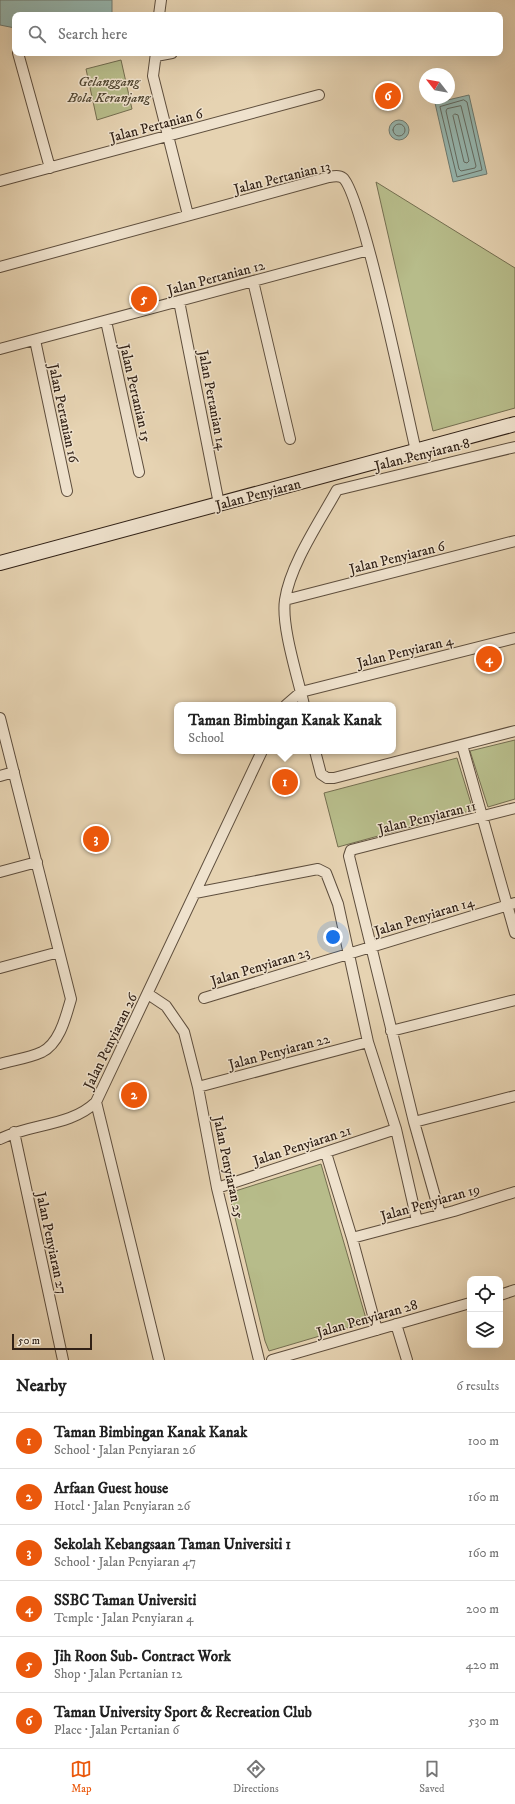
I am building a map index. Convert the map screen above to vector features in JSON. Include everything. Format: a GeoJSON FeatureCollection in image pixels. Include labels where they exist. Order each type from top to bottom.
{"type":"FeatureCollection","features":[{"type":"Feature","properties":{"kind":"street"},"geometry":{"type":"LineString","coordinates":[[159,12],[161,0]]}},
{"type":"Feature","properties":{"kind":"street"},"geometry":{"type":"LineString","coordinates":[[19,56],[50,168]]}},
{"type":"Feature","properties":{"kind":"street"},"geometry":{"type":"LineString","coordinates":[[156,56],[154,76],[188,215]]}},
{"type":"Feature","properties":{"kind":"street","name":"Jalan Pertanian 6"},"geometry":{"type":"LineString","coordinates":[[0,180],[168,137],[319,95]]}},
{"type":"Feature","properties":{"kind":"street","name":"Jalan Pertanian 13"},"geometry":{"type":"LineString","coordinates":[[0,267],[337,176],[343,178],[352,194],[369,250],[416,451]]}},
{"type":"Feature","properties":{"kind":"street","name":"Jalan Pertanian 12"},"geometry":{"type":"LineString","coordinates":[[0,349],[369,250]]}},
{"type":"Feature","properties":{"kind":"street"},"geometry":{"type":"LineString","coordinates":[[253,281],[290,439]]}},
{"type":"Feature","properties":{"kind":"street","name":"Jalan Pertanian 14"},"geometry":{"type":"LineString","coordinates":[[179,301],[219,504]]}},
{"type":"Feature","properties":{"kind":"street","name":"Jalan Pertanian 15"},"geometry":{"type":"LineString","coordinates":[[106,321],[139,472]]}},
{"type":"Feature","properties":{"kind":"street","name":"Jalan Pertanian 16"},"geometry":{"type":"LineString","coordinates":[[35,340],[67,491]]}},
{"type":"Feature","properties":{"kind":"street","name":"Jalan Penyiaran"},"geometry":{"type":"LineString","coordinates":[[0,563],[515,424]]}},
{"type":"Feature","properties":{"kind":"street","name":"Jalan Penyiaran 8"},"geometry":{"type":"LineString","coordinates":[[285,600],[296,564],[336,490],[515,447]]}},
{"type":"Feature","properties":{"kind":"street","name":"Jalan Penyiaran 6"},"geometry":{"type":"LineString","coordinates":[[285,600],[515,541]]}},
{"type":"Feature","properties":{"kind":"street"},"geometry":{"type":"LineString","coordinates":[[285,600],[285,624],[303,702]]}},
{"type":"Feature","properties":{"kind":"street","name":"Jalan Penyiaran 4"},"geometry":{"type":"LineString","coordinates":[[301,692],[515,638]]}},
{"type":"Feature","properties":{"kind":"street"},"geometry":{"type":"LineString","coordinates":[[289,702],[301,692]]}},
{"type":"Feature","properties":{"kind":"street"},"geometry":{"type":"LineString","coordinates":[[0,718],[71,999],[62,1027],[52,1045],[43,1052],[0,1064]]}},
{"type":"Feature","properties":{"kind":"street"},"geometry":{"type":"LineString","coordinates":[[316,754],[321,774],[327,778],[334,778],[515,731]]}},
{"type":"Feature","properties":{"kind":"street"},"geometry":{"type":"LineString","coordinates":[[462,745],[511,905],[515,932]]}},
{"type":"Feature","properties":{"kind":"street","name":"Jalan Penyiaran 26"},"geometry":{"type":"LineString","coordinates":[[159,1360],[96,1102],[261,754]]}},
{"type":"Feature","properties":{"kind":"street"},"geometry":{"type":"LineString","coordinates":[[0,776],[14,772]]}},
{"type":"Feature","properties":{"kind":"street","name":"Jalan Penyiaran 11"},"geometry":{"type":"LineString","coordinates":[[371,947],[349,856],[351,850],[484,818],[515,808]]}},
{"type":"Feature","properties":{"kind":"street"},"geometry":{"type":"LineString","coordinates":[[0,872],[37,862]]}},
{"type":"Feature","properties":{"kind":"street"},"geometry":{"type":"LineString","coordinates":[[195,893],[318,869],[326,874],[338,904],[368,1042],[396,1129],[417,1221]]}},
{"type":"Feature","properties":{"kind":"street","name":"Jalan Penyiaran 14"},"geometry":{"type":"LineString","coordinates":[[348,954],[511,905]]}},
{"type":"Feature","properties":{"kind":"street"},"geometry":{"type":"LineString","coordinates":[[371,947],[414,1122],[440,1214]]}},
{"type":"Feature","properties":{"kind":"street"},"geometry":{"type":"LineString","coordinates":[[0,968],[59,952]]}},
{"type":"Feature","properties":{"kind":"street","name":"Jalan Penyiaran 23"},"geometry":{"type":"LineString","coordinates":[[204,998],[348,954]]}},
{"type":"Feature","properties":{"kind":"street","name":"Jalan Penyiaran 25"},"geometry":{"type":"LineString","coordinates":[[148,994],[166,1006],[184,1032],[198,1087],[218,1188],[259,1360]]}},
{"type":"Feature","properties":{"kind":"street"},"geometry":{"type":"LineString","coordinates":[[391,1031],[515,1000]]}},
{"type":"Feature","properties":{"kind":"street","name":"Jalan Penyiaran 22"},"geometry":{"type":"LineString","coordinates":[[198,1087],[368,1042]]}},
{"type":"Feature","properties":{"kind":"street"},"geometry":{"type":"LineString","coordinates":[[414,1122],[515,1096]]}},
{"type":"Feature","properties":{"kind":"street"},"geometry":{"type":"LineString","coordinates":[[0,1138],[14,1132],[61,1121],[81,1114],[96,1102]]}},
{"type":"Feature","properties":{"kind":"street","name":"Jalan Penyiaran 21"},"geometry":{"type":"LineString","coordinates":[[218,1188],[396,1129]]}},
{"type":"Feature","properties":{"kind":"street","name":"Jalan Penyiaran 27"},"geometry":{"type":"LineString","coordinates":[[14,1132],[63,1360]]}},
{"type":"Feature","properties":{"kind":"street"},"geometry":{"type":"LineString","coordinates":[[326,1153],[352,1238],[377,1330]]}},
{"type":"Feature","properties":{"kind":"street","name":"Jalan Penyiaran 19"},"geometry":{"type":"LineString","coordinates":[[352,1238],[454,1211],[515,1192]]}},
{"type":"Feature","properties":{"kind":"street"},"geometry":{"type":"LineString","coordinates":[[503,1293],[515,1290]]}},
{"type":"Feature","properties":{"kind":"street","name":"Jalan Penyiaran 28"},"geometry":{"type":"LineString","coordinates":[[272,1360],[467,1304]]}},
{"type":"Feature","properties":{"kind":"street"},"geometry":{"type":"LineString","coordinates":[[396,1324],[407,1360]]}},
{"type":"Feature","properties":{"kind":"green space","name":"Gelanggang Bola Keranjang"},"geometry":{"type":"Polygon","coordinates":[[[121,60],[132,109],[97,120],[86,69],[121,60]]]}},
{"type":"Feature","properties":{"kind":"green space"},"geometry":{"type":"Polygon","coordinates":[[[376,182],[515,268],[515,408],[433,431],[376,182]]]}},
{"type":"Feature","properties":{"kind":"green space"},"geometry":{"type":"Polygon","coordinates":[[[515,740],[515,799],[488,807],[470,751],[515,740]]]}},
{"type":"Feature","properties":{"kind":"green space"},"geometry":{"type":"Polygon","coordinates":[[[457,758],[473,810],[338,847],[324,793],[457,758]]]}},
{"type":"Feature","properties":{"kind":"green space"},"geometry":{"type":"Polygon","coordinates":[[[321,1164],[367,1322],[269,1351],[265,1341],[229,1193],[321,1164]]]}},
{"type":"Feature","properties":{"kind":"water"},"geometry":{"type":"Polygon","coordinates":[[[0,0],[112,0],[112,12],[12,12],[12,27],[0,25],[0,0]]]}},
{"type":"Feature","properties":{"kind":"water"},"geometry":{"type":"Polygon","coordinates":[[[469,95],[487,174],[453,182],[435,104],[455,104],[455,98],[469,95]]]}},
{"type":"Feature","properties":{"kind":"water"},"geometry":{"type":"Polygon","coordinates":[[[395,120],[403,120],[409,126],[409,134],[403,140],[395,140],[389,134],[389,126],[395,120]]]}},
{"type":"Feature","properties":{"kind":"place","name":"Taman University Sport & Recreation Club"},"geometry":{"type":"Point","coordinates":[388,96]}},
{"type":"Feature","properties":{"kind":"place","name":"Jih Roon Sub- Contract Work"},"geometry":{"type":"Point","coordinates":[144,299]}},
{"type":"Feature","properties":{"kind":"place","name":"SSBC Taman Universiti"},"geometry":{"type":"Point","coordinates":[489,659]}},
{"type":"Feature","properties":{"kind":"place","name":"Taman Bimbingan Kanak Kanak"},"geometry":{"type":"Point","coordinates":[285,782]}},
{"type":"Feature","properties":{"kind":"place","name":"Sekolah Kebangsaan Taman Universiti 1"},"geometry":{"type":"Point","coordinates":[96,839]}},
{"type":"Feature","properties":{"kind":"place","name":"Arfaan Guest house"},"geometry":{"type":"Point","coordinates":[134,1095]}}]}
